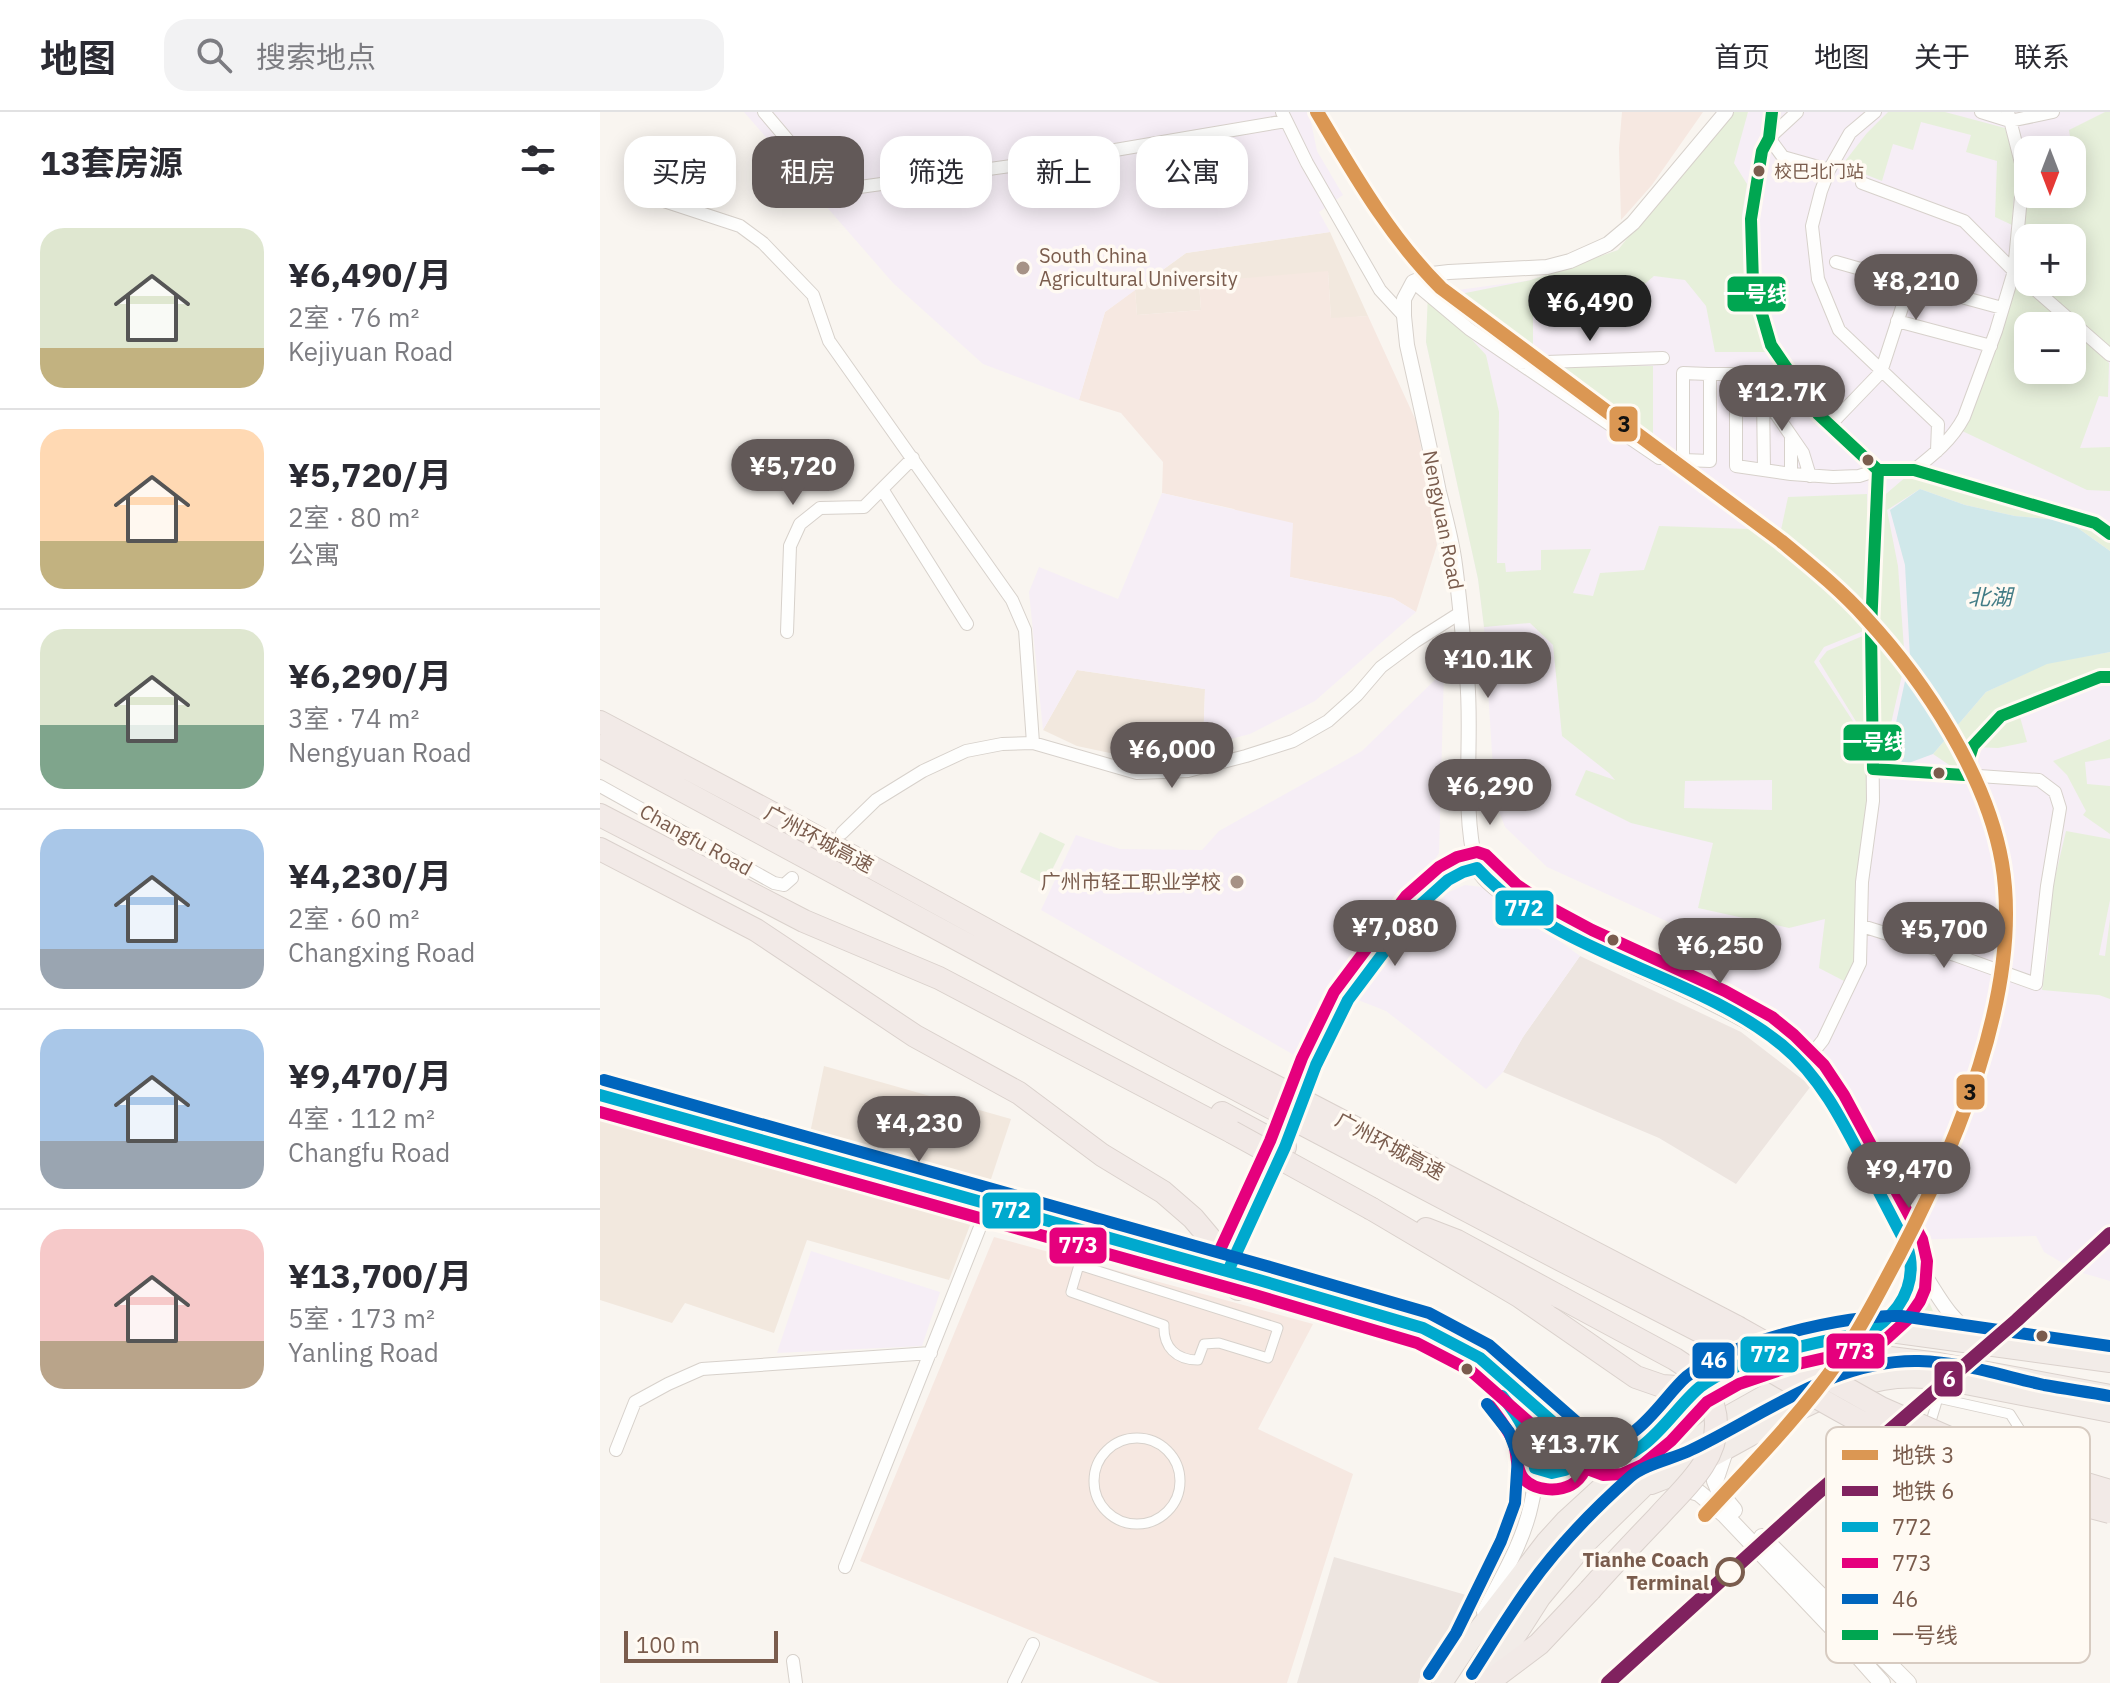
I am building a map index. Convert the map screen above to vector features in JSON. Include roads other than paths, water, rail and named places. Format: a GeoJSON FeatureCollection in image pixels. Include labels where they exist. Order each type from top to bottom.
{"type":"FeatureCollection","features":[{"type":"Feature","properties":{"kind":"highway","name":"广州环城高速"},"geometry":{"type":"LineString","coordinates":[[600,722],[1732,1336],[1873,1427]]}},
{"type":"Feature","properties":{"kind":"highway","name":"广州环城高速"},"geometry":{"type":"LineString","coordinates":[[600,746],[1175,1057],[1565,1262],[1732,1336],[1924,1427]]}},
{"type":"Feature","properties":{"kind":"highway"},"geometry":{"type":"LineString","coordinates":[[600,815],[783,911],[939,978],[1232,1132],[1372,1209],[1519,1296],[1643,1381],[1680,1388],[1701,1387]]}},
{"type":"Feature","properties":{"kind":"highway"},"geometry":{"type":"LineString","coordinates":[[600,849],[756,930],[915,1036],[1019,1093],[1102,1155],[1177,1202],[1209,1237],[1233,1280]]}},
{"type":"Feature","properties":{"kind":"highway"},"geometry":{"type":"LineString","coordinates":[[996,1009],[1057,1035],[1082,1039],[1285,1147]]}},
{"type":"Feature","properties":{"kind":"highway"},"geometry":{"type":"LineString","coordinates":[[1372,1209],[1457,1241],[1684,1365],[1706,1388],[1713,1403],[1716,1418],[1714,1443],[1703,1465],[1539,1644],[1486,1683]]}},
{"type":"Feature","properties":{"kind":"highway"},"geometry":{"type":"LineString","coordinates":[[1442,1683],[1470,1641],[1566,1520],[1701,1387],[1726,1373],[1826,1340],[1870,1331],[1924,1335],[2110,1362]]}},
{"type":"Feature","properties":{"kind":"highway"},"geometry":{"type":"LineString","coordinates":[[1566,1520],[1696,1423],[1761,1383],[1854,1348],[1924,1335]]}},
{"type":"Feature","properties":{"kind":"highway"},"geometry":{"type":"LineString","coordinates":[[1486,1683],[1540,1598],[1569,1561],[1694,1441],[1721,1420],[1771,1392],[1870,1358],[1910,1358],[2110,1395]]}},
{"type":"Feature","properties":{"kind":"highway"},"geometry":{"type":"LineString","coordinates":[[1643,1487],[1675,1476],[1811,1404],[1868,1383],[1902,1377],[1957,1382],[2110,1412]]}},
{"type":"Feature","properties":{"kind":"highway","name":"广州环城高速"},"geometry":{"type":"LineString","coordinates":[[2090,1485],[2110,1491]]}},
{"type":"Feature","properties":{"kind":"highway","name":"广州环城高速"},"geometry":{"type":"LineString","coordinates":[[2090,1507],[2110,1512]]}},
{"type":"Feature","properties":{"kind":"main road"},"geometry":{"type":"LineString","coordinates":[[1725,1451],[1715,1481],[1721,1504],[1826,1621]]}},
{"type":"Feature","properties":{"kind":"main road"},"geometry":{"type":"LineString","coordinates":[[1643,1487],[1684,1488],[1721,1504],[1826,1605]]}},
{"type":"Feature","properties":{"kind":"main road"},"geometry":{"type":"LineString","coordinates":[[1864,1663],[1882,1683]]}},
{"type":"Feature","properties":{"kind":"main road"},"geometry":{"type":"LineString","coordinates":[[1887,1663],[1908,1683]]}},
{"type":"Feature","properties":{"kind":"street"},"geometry":{"type":"LineString","coordinates":[[764,112],[831,191],[1068,158],[1284,116],[1307,163],[1380,290],[1404,316]]}},
{"type":"Feature","properties":{"kind":"street"},"geometry":{"type":"LineString","coordinates":[[1404,316],[1404,299],[1413,282],[1432,274],[1547,267],[1570,261],[1608,244],[1633,223],[1726,112]]}},
{"type":"Feature","properties":{"kind":"street"},"geometry":{"type":"LineString","coordinates":[[1772,112],[1769,138],[1783,157],[1829,170]]}},
{"type":"Feature","properties":{"kind":"street"},"geometry":{"type":"LineString","coordinates":[[1797,112],[1769,138],[1762,151],[1751,219],[1753,283],[1771,345],[1818,414],[1878,470],[1871,628],[1873,801],[1862,882],[1860,963],[1823,1040],[1803,1065]]}},
{"type":"Feature","properties":{"kind":"street"},"geometry":{"type":"LineString","coordinates":[[1875,112],[1850,133],[1821,191],[1812,226],[1818,279],[1839,330],[1938,424],[1937,451]]}},
{"type":"Feature","properties":{"kind":"street"},"geometry":{"type":"LineString","coordinates":[[1981,112],[2009,116],[2053,112]]}},
{"type":"Feature","properties":{"kind":"street"},"geometry":{"type":"LineString","coordinates":[[2009,116],[2021,163],[2018,224]]}},
{"type":"Feature","properties":{"kind":"street"},"geometry":{"type":"LineString","coordinates":[[1862,183],[1964,221],[2014,271],[1991,346],[1958,429],[1914,470]]}},
{"type":"Feature","properties":{"kind":"street"},"geometry":{"type":"LineString","coordinates":[[685,208],[740,226],[763,243],[813,295],[829,341],[1012,600],[1025,630],[1033,743]]}},
{"type":"Feature","properties":{"kind":"street"},"geometry":{"type":"LineString","coordinates":[[1836,262],[2002,308]]}},
{"type":"Feature","properties":{"kind":"street"},"geometry":{"type":"LineString","coordinates":[[1413,282],[1469,329],[1659,458]]}},
{"type":"Feature","properties":{"kind":"street"},"geometry":{"type":"LineString","coordinates":[[1830,425],[1881,372],[1910,283]]}},
{"type":"Feature","properties":{"kind":"street"},"geometry":{"type":"LineString","coordinates":[[2043,296],[2110,355]]}},
{"type":"Feature","properties":{"kind":"street","name":"Nengyuan Road"},"geometry":{"type":"LineString","coordinates":[[1404,316],[1407,345],[1455,563],[1469,701],[1468,774],[1477,868]]}},
{"type":"Feature","properties":{"kind":"street"},"geometry":{"type":"LineString","coordinates":[[1897,321],[1991,346]]}},
{"type":"Feature","properties":{"kind":"street"},"geometry":{"type":"LineString","coordinates":[[1519,363],[1663,358]]}},
{"type":"Feature","properties":{"kind":"street"},"geometry":{"type":"LineString","coordinates":[[1710,374],[1710,461],[1683,460],[1683,373],[1736,374],[1750,379],[1763,395],[1803,453],[1810,476]]}},
{"type":"Feature","properties":{"kind":"street"},"geometry":{"type":"LineString","coordinates":[[1736,374],[1736,466],[1810,476],[1859,476],[1878,470],[1914,470],[2095,523],[2110,534]]}},
{"type":"Feature","properties":{"kind":"street"},"geometry":{"type":"LineString","coordinates":[[1763,395],[1764,470]]}},
{"type":"Feature","properties":{"kind":"street"},"geometry":{"type":"LineString","coordinates":[[1791,436],[1791,474]]}},
{"type":"Feature","properties":{"kind":"street"},"geometry":{"type":"LineString","coordinates":[[787,632],[790,546],[800,524],[820,508],[864,507],[913,458]]}},
{"type":"Feature","properties":{"kind":"street"},"geometry":{"type":"LineString","coordinates":[[882,489],[967,624]]}},
{"type":"Feature","properties":{"kind":"street"},"geometry":{"type":"LineString","coordinates":[[842,833],[876,800],[923,771],[966,751],[1002,744],[1033,743],[1137,773],[1188,771],[1293,741],[1328,721],[1357,695],[1381,667],[1460,613]]}},
{"type":"Feature","properties":{"kind":"street"},"geometry":{"type":"LineString","coordinates":[[1964,775],[1973,746],[2001,716],[2100,677],[2110,677]]}},
{"type":"Feature","properties":{"kind":"street"},"geometry":{"type":"LineString","coordinates":[[1862,926],[2036,984],[2060,808],[2055,792],[2039,780],[1873,769]]}},
{"type":"Feature","properties":{"kind":"street","name":"Changfu Road"},"geometry":{"type":"LineString","coordinates":[[600,786],[774,883],[784,885],[792,878]]}},
{"type":"Feature","properties":{"kind":"street"},"geometry":{"type":"LineString","coordinates":[[1316,1065],[1348,1000],[1417,908],[1448,880],[1477,868],[1488,882],[1549,925],[1753,1025],[1803,1065],[1842,1124],[1909,1252],[1949,1314],[1972,1335],[1991,1345]]}},
{"type":"Feature","properties":{"kind":"street"},"geometry":{"type":"LineString","coordinates":[[600,1095],[1233,1280],[1411,1339],[1457,1361],[1486,1381],[1512,1407],[1529,1437],[1535,1468],[1534,1493],[1525,1527],[1470,1641]]}},
{"type":"Feature","properties":{"kind":"street"},"geometry":{"type":"LineString","coordinates":[[600,1107],[987,1210]]}},
{"type":"Feature","properties":{"kind":"street"},"geometry":{"type":"LineString","coordinates":[[845,1567],[987,1210]]}},
{"type":"Feature","properties":{"kind":"street"},"geometry":{"type":"LineString","coordinates":[[1233,1280],[1249,1221]]}},
{"type":"Feature","properties":{"kind":"street"},"geometry":{"type":"LineString","coordinates":[[1870,1331],[1897,1309],[1904,1299],[1911,1270],[1909,1252]]}},
{"type":"Feature","properties":{"kind":"street"},"geometry":{"type":"LineString","coordinates":[[1079,1265],[1278,1328],[1268,1358],[1219,1343],[1204,1344],[1198,1360],[1188,1360],[1172,1351],[1164,1335],[1164,1325],[1071,1292],[1079,1265]]}},
{"type":"Feature","properties":{"kind":"street"},"geometry":{"type":"LineString","coordinates":[[1233,1280],[1393,1318],[1444,1338],[1494,1369],[1593,1457],[1613,1459],[1632,1452],[1656,1434]]}},
{"type":"Feature","properties":{"kind":"street"},"geometry":{"type":"LineString","coordinates":[[616,1450],[635,1402],[702,1369],[931,1353]]}},
{"type":"Feature","properties":{"kind":"street"},"geometry":{"type":"LineString","coordinates":[[1929,1427],[1938,1398],[2010,1414],[2018,1427]]}},
{"type":"Feature","properties":{"kind":"street"},"geometry":{"type":"LineString","coordinates":[[1144,1439],[1158,1443],[1177,1464],[1179,1492],[1164,1515],[1151,1522],[1123,1522],[1110,1515],[1095,1492],[1097,1464],[1105,1452],[1117,1443],[1144,1439]]}},
{"type":"Feature","properties":{"kind":"street"},"geometry":{"type":"LineString","coordinates":[[1535,1468],[1542,1472],[1559,1473],[1569,1467],[1574,1460],[1574,1441]]}},
{"type":"Feature","properties":{"kind":"street"},"geometry":{"type":"LineString","coordinates":[[1014,1683],[1033,1644]]}},
{"type":"Feature","properties":{"kind":"street"},"geometry":{"type":"LineString","coordinates":[[793,1661],[796,1683]]}},
{"type":"Feature","properties":{"kind":"water","name":"北湖"},"geometry":{"type":"Polygon","coordinates":[[[1920,489],[1965,505],[2015,516],[2068,521],[2110,551],[2110,652],[2047,664],[1986,692],[1933,754],[1906,764],[1889,755],[1910,658],[1905,565],[1890,510],[1920,489]]]}},
{"type":"Feature","properties":{"kind":"tunnel"},"geometry":{"type":"LineString","coordinates":[[1249,1221],[1285,1147],[1316,1065]]}},
{"type":"Feature","properties":{"kind":"metro line","name":"3"},"geometry":{"type":"LineString","coordinates":[[1317,112],[1389,226],[1441,288],[1781,541],[1856,607],[1888,643],[1931,701],[1968,764],[1994,830],[2002,863],[2006,911],[2003,962],[1980,1065],[1942,1165],[1899,1255],[1839,1360],[1792,1420],[1705,1515]]}},
{"type":"Feature","properties":{"kind":"metro line","name":"6"},"geometry":{"type":"LineString","coordinates":[[1894,1427],[2110,1234]]}},
{"type":"Feature","properties":{"kind":"metro line","name":"6"},"geometry":{"type":"LineString","coordinates":[[1608,1683],[1826,1486]]}},
{"type":"Feature","properties":{"kind":"place","name":"校巴北门站"},"geometry":{"type":"Point","coordinates":[1759,171]}},
{"type":"Feature","properties":{"kind":"place","name":"South China Agricultural University"},"geometry":{"type":"Point","coordinates":[1023,268]}},
{"type":"Feature","properties":{"kind":"place","name":"广州市轻工职业学校"},"geometry":{"type":"Point","coordinates":[1237,882]}},
{"type":"Feature","properties":{"kind":"place","name":"Tianhe Coach Terminal"},"geometry":{"type":"Point","coordinates":[1730,1572]}}]}
